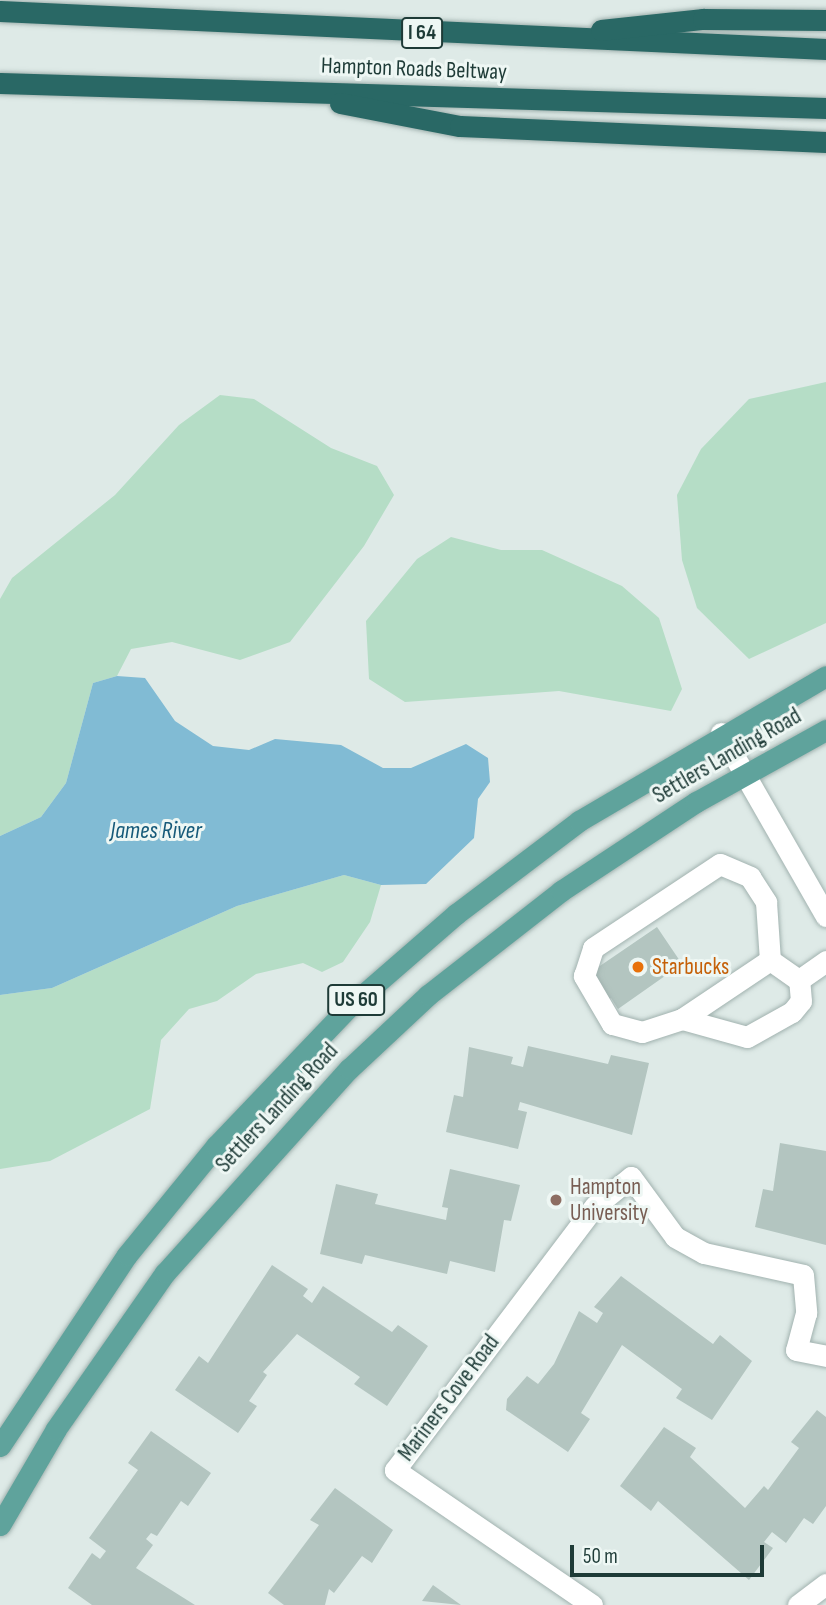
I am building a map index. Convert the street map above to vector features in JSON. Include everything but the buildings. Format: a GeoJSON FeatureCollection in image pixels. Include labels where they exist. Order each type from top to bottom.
{"type":"FeatureCollection","features":[{"type":"Feature","properties":{"kind":"highway","name":"Hampton Roads Beltway"},"geometry":{"type":"LineString","coordinates":[[9,11],[531,38],[826,49]]}},
{"type":"Feature","properties":{"kind":"highway"},"geometry":{"type":"LineString","coordinates":[[531,38],[703,19],[826,20]]}},
{"type":"Feature","properties":{"kind":"highway","name":"Hampton Roads Beltway"},"geometry":{"type":"LineString","coordinates":[[0,83],[826,108]]}},
{"type":"Feature","properties":{"kind":"highway"},"geometry":{"type":"LineString","coordinates":[[276,91],[460,126],[826,142]]}},
{"type":"Feature","properties":{"kind":"main road","name":"Settlers Landing Road"},"geometry":{"type":"LineString","coordinates":[[0,1446],[127,1255],[285,1070],[391,968],[497,881],[721,733],[826,676]]}},
{"type":"Feature","properties":{"kind":"main road","name":"Settlers Landing Road"},"geometry":{"type":"LineString","coordinates":[[0,1525],[56,1429],[165,1273],[317,1101],[494,942],[628,845],[745,774],[826,730]]}},
{"type":"Feature","properties":{"kind":"street"},"geometry":{"type":"LineString","coordinates":[[721,733],[826,916]]}},
{"type":"Feature","properties":{"kind":"street"},"geometry":{"type":"LineString","coordinates":[[720,864],[750,877],[766,902],[770,960],[682,1019],[642,1032],[612,1024],[584,976],[593,948],[720,864]]}},
{"type":"Feature","properties":{"kind":"street"},"geometry":{"type":"LineString","coordinates":[[682,1019],[747,1037],[792,1012],[801,1001],[799,980],[770,960]]}},
{"type":"Feature","properties":{"kind":"street"},"geometry":{"type":"LineString","coordinates":[[799,980],[826,961]]}},
{"type":"Feature","properties":{"kind":"street","name":"Mariners Cove Road"},"geometry":{"type":"LineString","coordinates":[[592,1605],[395,1470],[595,1206],[631,1177],[675,1237],[704,1253],[803,1275],[806,1313],[796,1350],[826,1356]]}},
{"type":"Feature","properties":{"kind":"street"},"geometry":{"type":"LineString","coordinates":[[798,1605],[826,1584]]}},
{"type":"Feature","properties":{"kind":"green space"},"geometry":{"type":"Polygon","coordinates":[[[826,382],[826,623],[749,659],[697,608],[682,560],[677,495],[701,449],[749,399],[826,382]]]}},
{"type":"Feature","properties":{"kind":"green space"},"geometry":{"type":"Polygon","coordinates":[[[220,395],[254,399],[331,448],[377,466],[394,495],[364,546],[290,642],[240,660],[172,642],[131,649],[117,676],[93,683],[66,783],[41,817],[0,836],[0,599],[12,578],[115,495],[179,425],[220,395]]]}},
{"type":"Feature","properties":{"kind":"green space"},"geometry":{"type":"Polygon","coordinates":[[[451,537],[501,550],[542,550],[622,586],[659,618],[682,689],[671,711],[559,691],[405,702],[369,679],[366,621],[417,559],[451,537]]]}},
{"type":"Feature","properties":{"kind":"green space"},"geometry":{"type":"Polygon","coordinates":[[[344,875],[381,885],[370,922],[343,962],[322,972],[303,963],[256,974],[217,1001],[189,1009],[161,1040],[150,1109],[50,1161],[0,1169],[0,995],[52,988],[237,906],[344,875]]]}},
{"type":"Feature","properties":{"kind":"water","name":"James River"},"geometry":{"type":"Polygon","coordinates":[[[117,676],[145,678],[175,721],[213,746],[249,750],[275,739],[341,745],[383,768],[411,768],[466,744],[488,758],[490,782],[478,799],[474,838],[426,884],[381,885],[344,875],[237,906],[52,988],[0,995],[0,836],[41,817],[66,783],[93,683],[117,676]]]}},
{"type":"Feature","properties":{"kind":"place","name":"Starbucks"},"geometry":{"type":"Point","coordinates":[638,967]}},
{"type":"Feature","properties":{"kind":"place","name":"Hampton University"},"geometry":{"type":"Point","coordinates":[556,1200]}}]}
